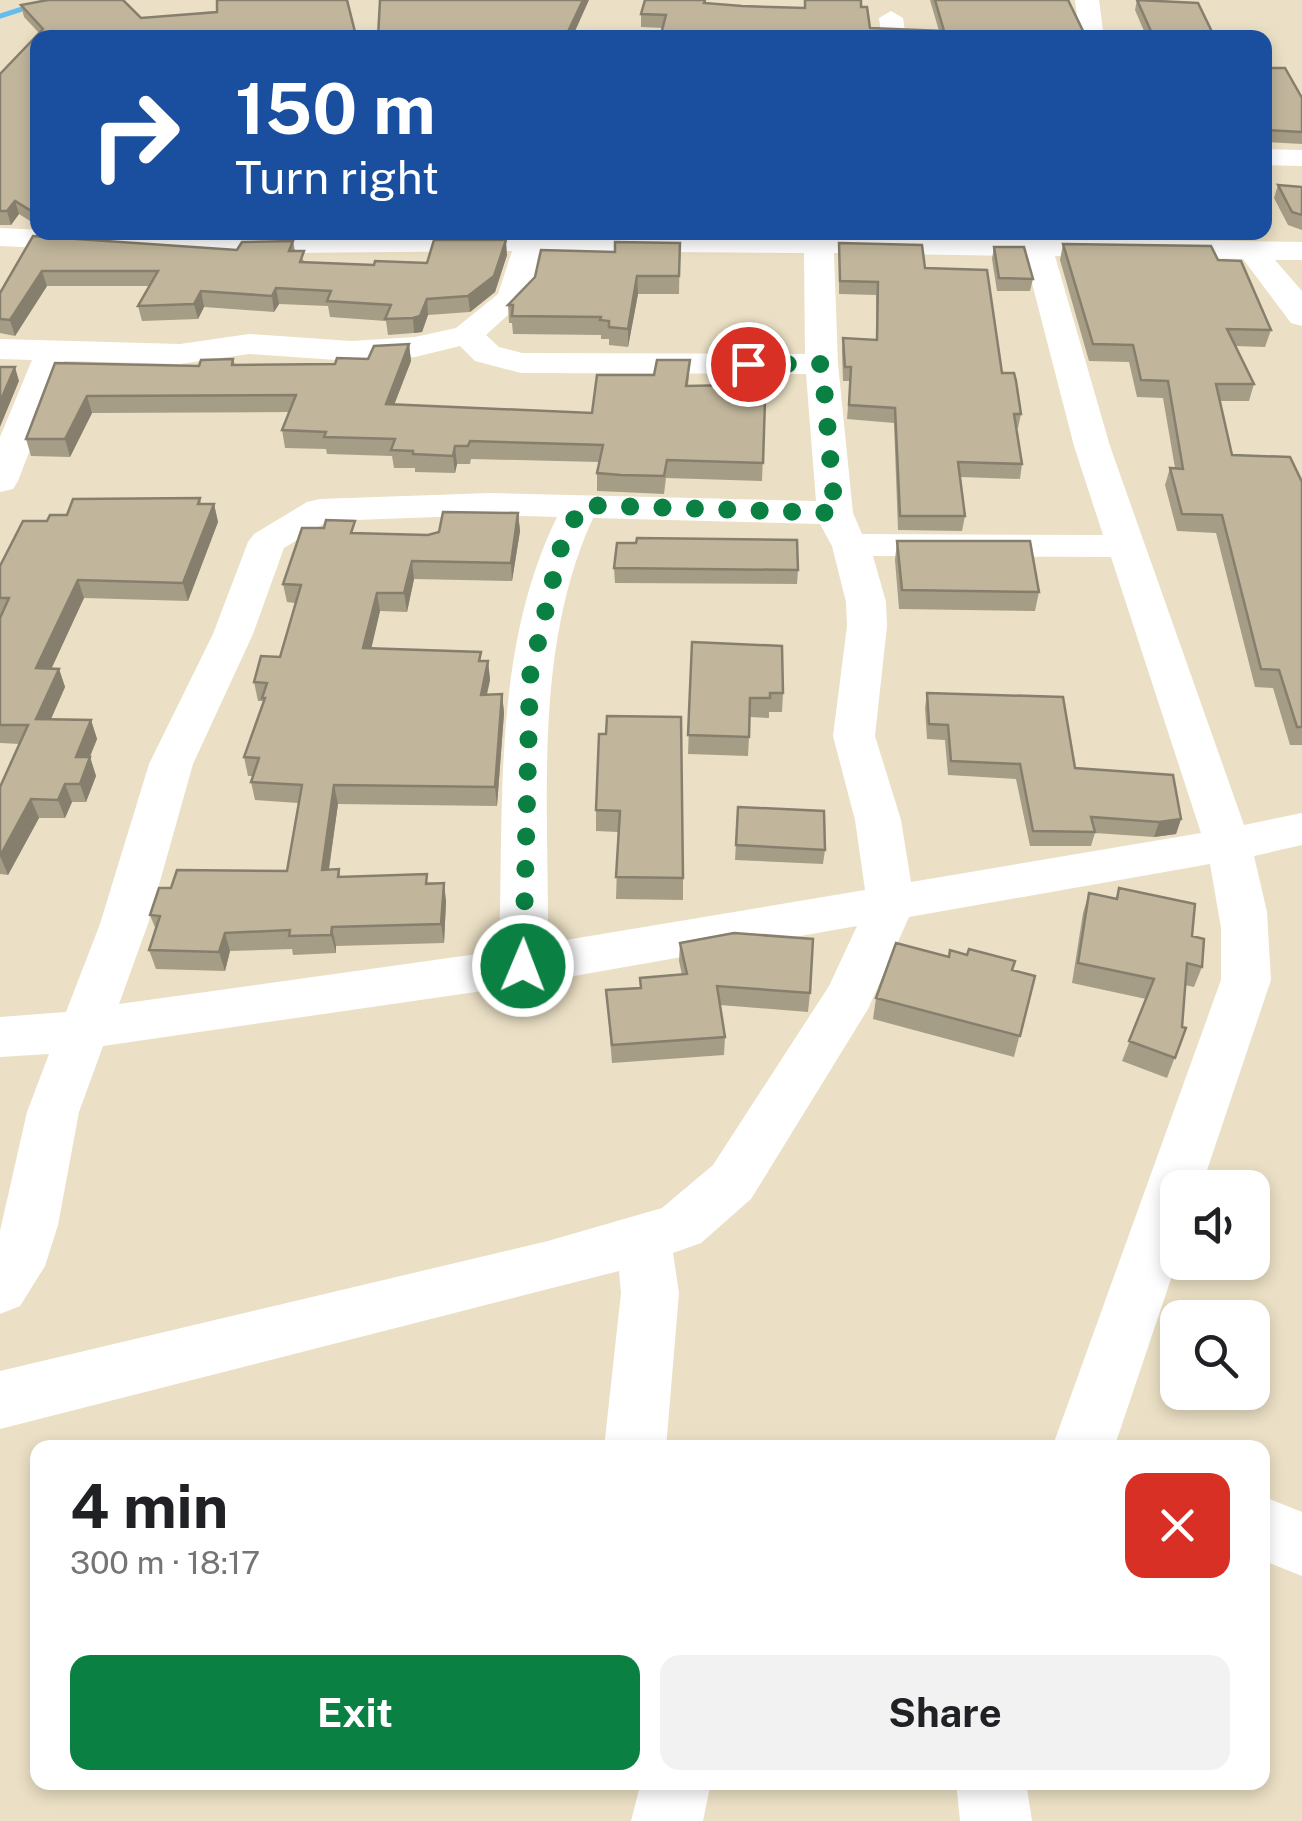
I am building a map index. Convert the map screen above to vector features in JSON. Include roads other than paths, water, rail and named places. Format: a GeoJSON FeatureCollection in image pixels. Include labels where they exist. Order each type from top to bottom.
{"type":"FeatureCollection","features":[{"type":"Feature","properties":{"kind":"street"},"geometry":{"type":"LineString","coordinates":[[1087,0],[1091,30]]}},
{"type":"Feature","properties":{"kind":"street"},"geometry":{"type":"LineString","coordinates":[[1272,158],[1302,158]]}},
{"type":"Feature","properties":{"kind":"street"},"geometry":{"type":"LineString","coordinates":[[0,237],[30,238]]}},
{"type":"Feature","properties":{"kind":"street"},"geometry":{"type":"LineString","coordinates":[[65,240],[174,245],[336,240]]}},
{"type":"Feature","properties":{"kind":"street"},"geometry":{"type":"LineString","coordinates":[[490,240],[819,244],[1023,241],[1302,251]]}},
{"type":"Feature","properties":{"kind":"street"},"geometry":{"type":"LineString","coordinates":[[1023,241],[1228,846],[1242,893],[1246,925],[1246,980],[1086,1440]]}},
{"type":"Feature","properties":{"kind":"street"},"geometry":{"type":"LineString","coordinates":[[0,349],[180,354],[250,344],[361,350],[415,348],[467,335],[517,292],[528,242]]}},
{"type":"Feature","properties":{"kind":"street"},"geometry":{"type":"LineString","coordinates":[[0,1400],[548,1266],[642,1239],[681,1226],[732,1182],[850,995],[890,904],[878,820],[854,736],[867,626],[866,602],[843,529],[822,364],[819,244]]}},
{"type":"Feature","properties":{"kind":"street"},"geometry":{"type":"LineString","coordinates":[[1250,250],[1302,316]]}},
{"type":"Feature","properties":{"kind":"street"},"geometry":{"type":"LineString","coordinates":[[467,335],[487,354],[521,363],[822,364]]}},
{"type":"Feature","properties":{"kind":"street"},"geometry":{"type":"LineString","coordinates":[[0,482],[51,352]]}},
{"type":"Feature","properties":{"kind":"street"},"geometry":{"type":"LineString","coordinates":[[0,1288],[16,1266],[30,1225],[53,1112],[124,924],[171,764],[233,634],[267,542],[320,510],[581,505],[843,529],[1126,546]]}},
{"type":"Feature","properties":{"kind":"street"},"geometry":{"type":"LineString","coordinates":[[523,966],[530,676],[560,550],[581,505]]}},
{"type":"Feature","properties":{"kind":"street"},"geometry":{"type":"LineString","coordinates":[[0,1037],[523,966],[721,929],[1228,846],[1302,829]]}},
{"type":"Feature","properties":{"kind":"street"},"geometry":{"type":"LineString","coordinates":[[636,1440],[650,1293],[642,1239]]}},
{"type":"Feature","properties":{"kind":"street"},"geometry":{"type":"LineString","coordinates":[[1270,1531],[1302,1544]]}},
{"type":"Feature","properties":{"kind":"street"},"geometry":{"type":"LineString","coordinates":[[667,1821],[674,1790]]}},
{"type":"Feature","properties":{"kind":"street"},"geometry":{"type":"LineString","coordinates":[[993,1790],[996,1821]]}},
{"type":"Feature","properties":{"kind":"waterway"},"geometry":{"type":"LineString","coordinates":[[0,16],[50,0]]}}]}
